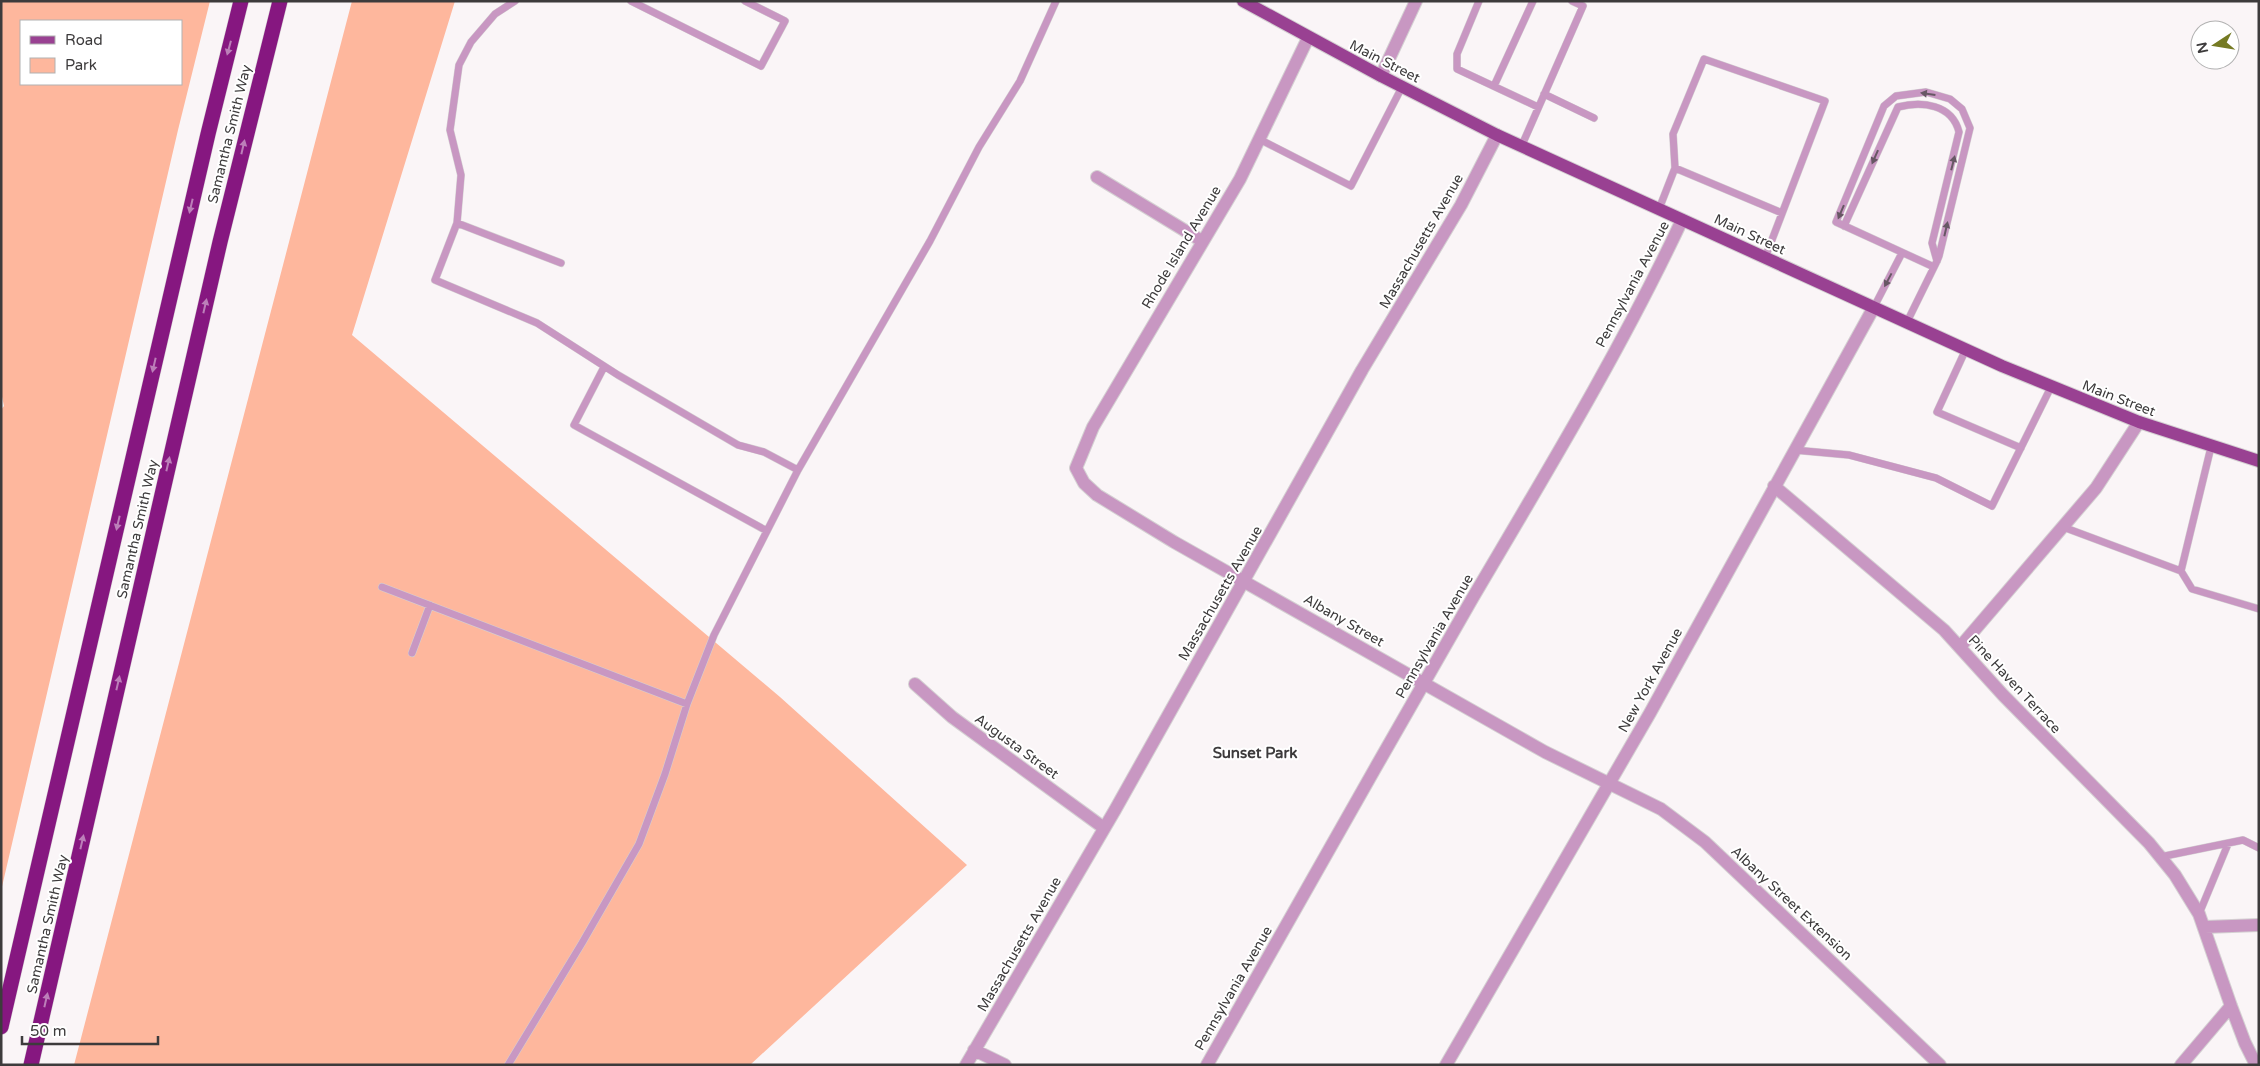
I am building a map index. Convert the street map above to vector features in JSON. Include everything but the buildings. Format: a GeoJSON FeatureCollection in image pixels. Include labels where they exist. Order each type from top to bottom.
{"type":"FeatureCollection","features":[{"type":"Feature","properties":{"kind":"highway","name":"Samantha Smith Way"},"geometry":{"type":"LineString","coordinates":[[1,1027],[208,134],[241,1]]}},
{"type":"Feature","properties":{"kind":"highway","name":"Samantha Smith Way"},"geometry":{"type":"LineString","coordinates":[[31,1065],[182,406],[258,83],[280,1]]}},
{"type":"Feature","properties":{"kind":"main road","name":"Main Street"},"geometry":{"type":"LineString","coordinates":[[1243,1],[1308,38],[1497,135],[1765,258],[2051,387],[2139,422],[2211,447],[2259,461]]}},
{"type":"Feature","properties":{"kind":"street"},"geometry":{"type":"LineString","coordinates":[[1381,76],[1416,1]]}},
{"type":"Feature","properties":{"kind":"street","name":"Rhode Island Avenue"},"geometry":{"type":"LineString","coordinates":[[1076,468],[1093,427],[1110,395],[1240,179],[1308,38]]}},
{"type":"Feature","properties":{"kind":"street","name":"Massachusetts Avenue"},"geometry":{"type":"LineString","coordinates":[[966,1065],[1104,828],[1362,370],[1461,205],[1497,135]]}},
{"type":"Feature","properties":{"kind":"street"},"geometry":{"type":"LineString","coordinates":[[1097,177],[1202,241]]}},
{"type":"Feature","properties":{"kind":"street","name":"Pennsylvania Avenue"},"geometry":{"type":"LineString","coordinates":[[1206,1065],[1597,382],[1659,270],[1682,220]]}},
{"type":"Feature","properties":{"kind":"street","name":"New York Avenue"},"geometry":{"type":"LineString","coordinates":[[1446,1065],[1650,713],[1874,307]]}},
{"type":"Feature","properties":{"kind":"street"},"geometry":{"type":"LineString","coordinates":[[1960,647],[2096,488],[2139,422]]}},
{"type":"Feature","properties":{"kind":"street","name":"Albany Street"},"geometry":{"type":"LineString","coordinates":[[1076,468],[1084,483],[1097,495],[1244,582],[1545,752],[1608,784]]}},
{"type":"Feature","properties":{"kind":"street","name":"Pine Haven Terrace"},"geometry":{"type":"LineString","coordinates":[[1774,486],[1936,624],[1960,647],[2003,695],[2102,794],[2175,875],[2205,927],[2231,1006],[2256,1065]]}},
{"type":"Feature","properties":{"kind":"street","name":"Augusta Street"},"geometry":{"type":"LineString","coordinates":[[915,684],[952,717],[1104,828]]}},
{"type":"Feature","properties":{"kind":"street","name":"Albany Street Extension"},"geometry":{"type":"LineString","coordinates":[[1608,784],[1661,809],[1705,842],[1940,1065]]}},
{"type":"Feature","properties":{"kind":"street"},"geometry":{"type":"LineString","coordinates":[[2205,927],[2259,925]]}},
{"type":"Feature","properties":{"kind":"street"},"geometry":{"type":"LineString","coordinates":[[2181,1065],[2231,1006]]}},
{"type":"Feature","properties":{"kind":"street"},"geometry":{"type":"LineString","coordinates":[[974,1050],[1005,1065]]}},
{"type":"Feature","properties":{"kind":"lane"},"geometry":{"type":"LineString","coordinates":[[515,1],[495,14],[471,42],[459,65],[450,130],[461,174],[457,223],[435,280],[536,324],[738,445],[764,452],[798,470]]}},
{"type":"Feature","properties":{"kind":"lane"},"geometry":{"type":"LineString","coordinates":[[631,1],[761,66],[784,21],[745,1]]}},
{"type":"Feature","properties":{"kind":"lane"},"geometry":{"type":"LineString","coordinates":[[508,1065],[639,844],[665,774],[687,704],[714,635],[798,470],[930,241],[979,147],[1020,81],[1056,1]]}},
{"type":"Feature","properties":{"kind":"lane"},"geometry":{"type":"LineString","coordinates":[[1478,1],[1457,54],[1457,69],[1538,107]]}},
{"type":"Feature","properties":{"kind":"lane"},"geometry":{"type":"LineString","coordinates":[[1494,86],[1533,1]]}},
{"type":"Feature","properties":{"kind":"lane"},"geometry":{"type":"LineString","coordinates":[[1522,145],[1583,6],[1572,1]]}},
{"type":"Feature","properties":{"kind":"lane"},"geometry":{"type":"LineString","coordinates":[[1659,209],[1675,168],[1673,134],[1704,59],[1825,101],[1765,258]]}},
{"type":"Feature","properties":{"kind":"lane"},"geometry":{"type":"LineString","coordinates":[[1259,139],[1351,186],[1402,87]]}},
{"type":"Feature","properties":{"kind":"lane"},"geometry":{"type":"LineString","coordinates":[[1907,322],[1935,264],[1970,128],[1962,109],[1950,99],[1926,92],[1896,96],[1884,106],[1836,222],[1902,253],[1935,264]]}},
{"type":"Feature","properties":{"kind":"lane"},"geometry":{"type":"LineString","coordinates":[[1544,94],[1594,118]]}},
{"type":"Feature","properties":{"kind":"lane"},"geometry":{"type":"LineString","coordinates":[[1844,226],[1898,107],[1927,104],[1949,113],[1957,122],[1959,132],[1932,243],[1935,264]]}},
{"type":"Feature","properties":{"kind":"lane"},"geometry":{"type":"LineString","coordinates":[[1675,168],[1782,213]]}},
{"type":"Feature","properties":{"kind":"lane"},"geometry":{"type":"LineString","coordinates":[[457,223],[561,263]]}},
{"type":"Feature","properties":{"kind":"lane"},"geometry":{"type":"LineString","coordinates":[[1874,307],[1902,253]]}},
{"type":"Feature","properties":{"kind":"lane"},"geometry":{"type":"LineString","coordinates":[[1966,349],[1937,412],[2021,448]]}},
{"type":"Feature","properties":{"kind":"lane"},"geometry":{"type":"LineString","coordinates":[[604,366],[574,425],[767,531]]}},
{"type":"Feature","properties":{"kind":"lane"},"geometry":{"type":"LineString","coordinates":[[1794,450],[1849,455],[1936,478],[1992,506],[2051,387]]}},
{"type":"Feature","properties":{"kind":"lane"},"geometry":{"type":"LineString","coordinates":[[2181,571],[2211,447]]}},
{"type":"Feature","properties":{"kind":"lane"},"geometry":{"type":"LineString","coordinates":[[2062,527],[2181,571],[2192,589],[2259,609]]}},
{"type":"Feature","properties":{"kind":"lane"},"geometry":{"type":"LineString","coordinates":[[382,587],[687,704]]}},
{"type":"Feature","properties":{"kind":"lane"},"geometry":{"type":"LineString","coordinates":[[412,653],[430,605]]}},
{"type":"Feature","properties":{"kind":"lane"},"geometry":{"type":"LineString","coordinates":[[2160,857],[2244,840],[2259,848]]}},
{"type":"Feature","properties":{"kind":"lane"},"geometry":{"type":"LineString","coordinates":[[2199,914],[2228,844]]}},
{"type":"Feature","properties":{"kind":"green space"},"geometry":{"type":"Polygon","coordinates":[[[1,1],[210,1],[178,130],[1,891],[1,410],[4,406],[1,392],[1,1]]]}},
{"type":"Feature","properties":{"kind":"green space"},"geometry":{"type":"Polygon","coordinates":[[[352,1],[455,1],[352,335],[780,697],[967,865],[750,1065],[74,1065],[352,1]]]}},
{"type":"Feature","properties":{"kind":"district","name":"Sunset Park"},"geometry":{"type":"Point","coordinates":[1255,753]}}]}
